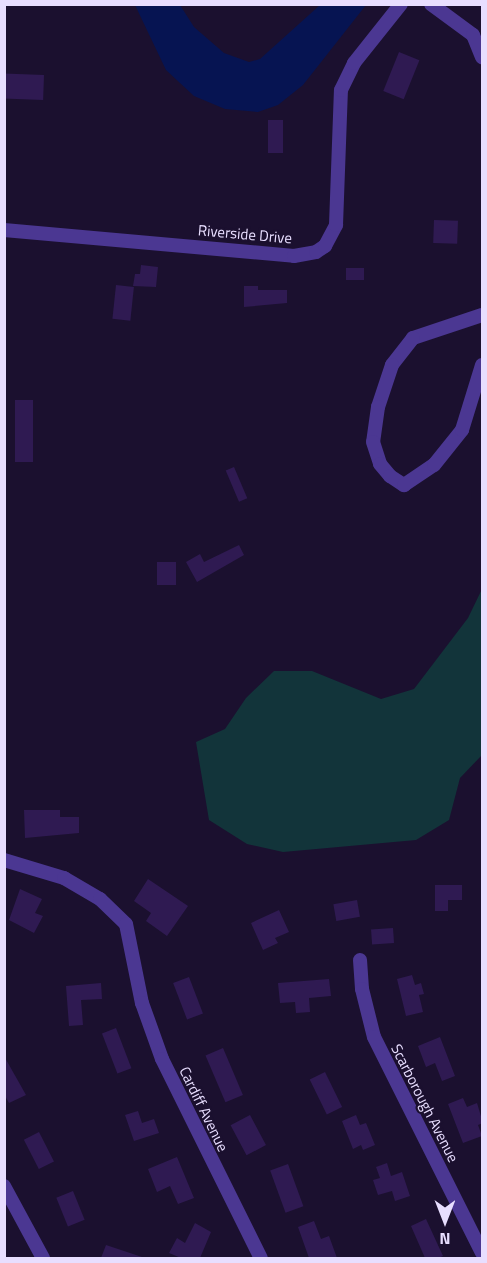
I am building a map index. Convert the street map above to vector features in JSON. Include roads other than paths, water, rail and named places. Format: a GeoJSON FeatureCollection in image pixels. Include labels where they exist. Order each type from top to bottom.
{"type":"FeatureCollection","features":[{"type":"Feature","properties":{"kind":"street","name":"Riverside Drive"},"geometry":{"type":"LineString","coordinates":[[4,230],[294,256],[316,252],[325,246],[336,225],[341,90],[354,63],[401,4]]}},
{"type":"Feature","properties":{"kind":"street"},"geometry":{"type":"LineString","coordinates":[[431,4],[473,35],[483,57]]}},
{"type":"Feature","properties":{"kind":"street"},"geometry":{"type":"LineString","coordinates":[[483,315],[413,338],[392,365],[378,407],[373,442],[380,464],[404,485],[434,465],[462,430],[483,365]]}},
{"type":"Feature","properties":{"kind":"street","name":"Cardiff Avenue"},"geometry":{"type":"LineString","coordinates":[[4,860],[64,878],[100,899],[126,924],[137,966],[142,1003],[162,1059],[261,1258]]}},
{"type":"Feature","properties":{"kind":"street","name":"Scarborough Avenue"},"geometry":{"type":"LineString","coordinates":[[360,960],[362,989],[374,1037],[483,1253]]}},
{"type":"Feature","properties":{"kind":"street"},"geometry":{"type":"LineString","coordinates":[[4,1186],[43,1258]]}}]}
